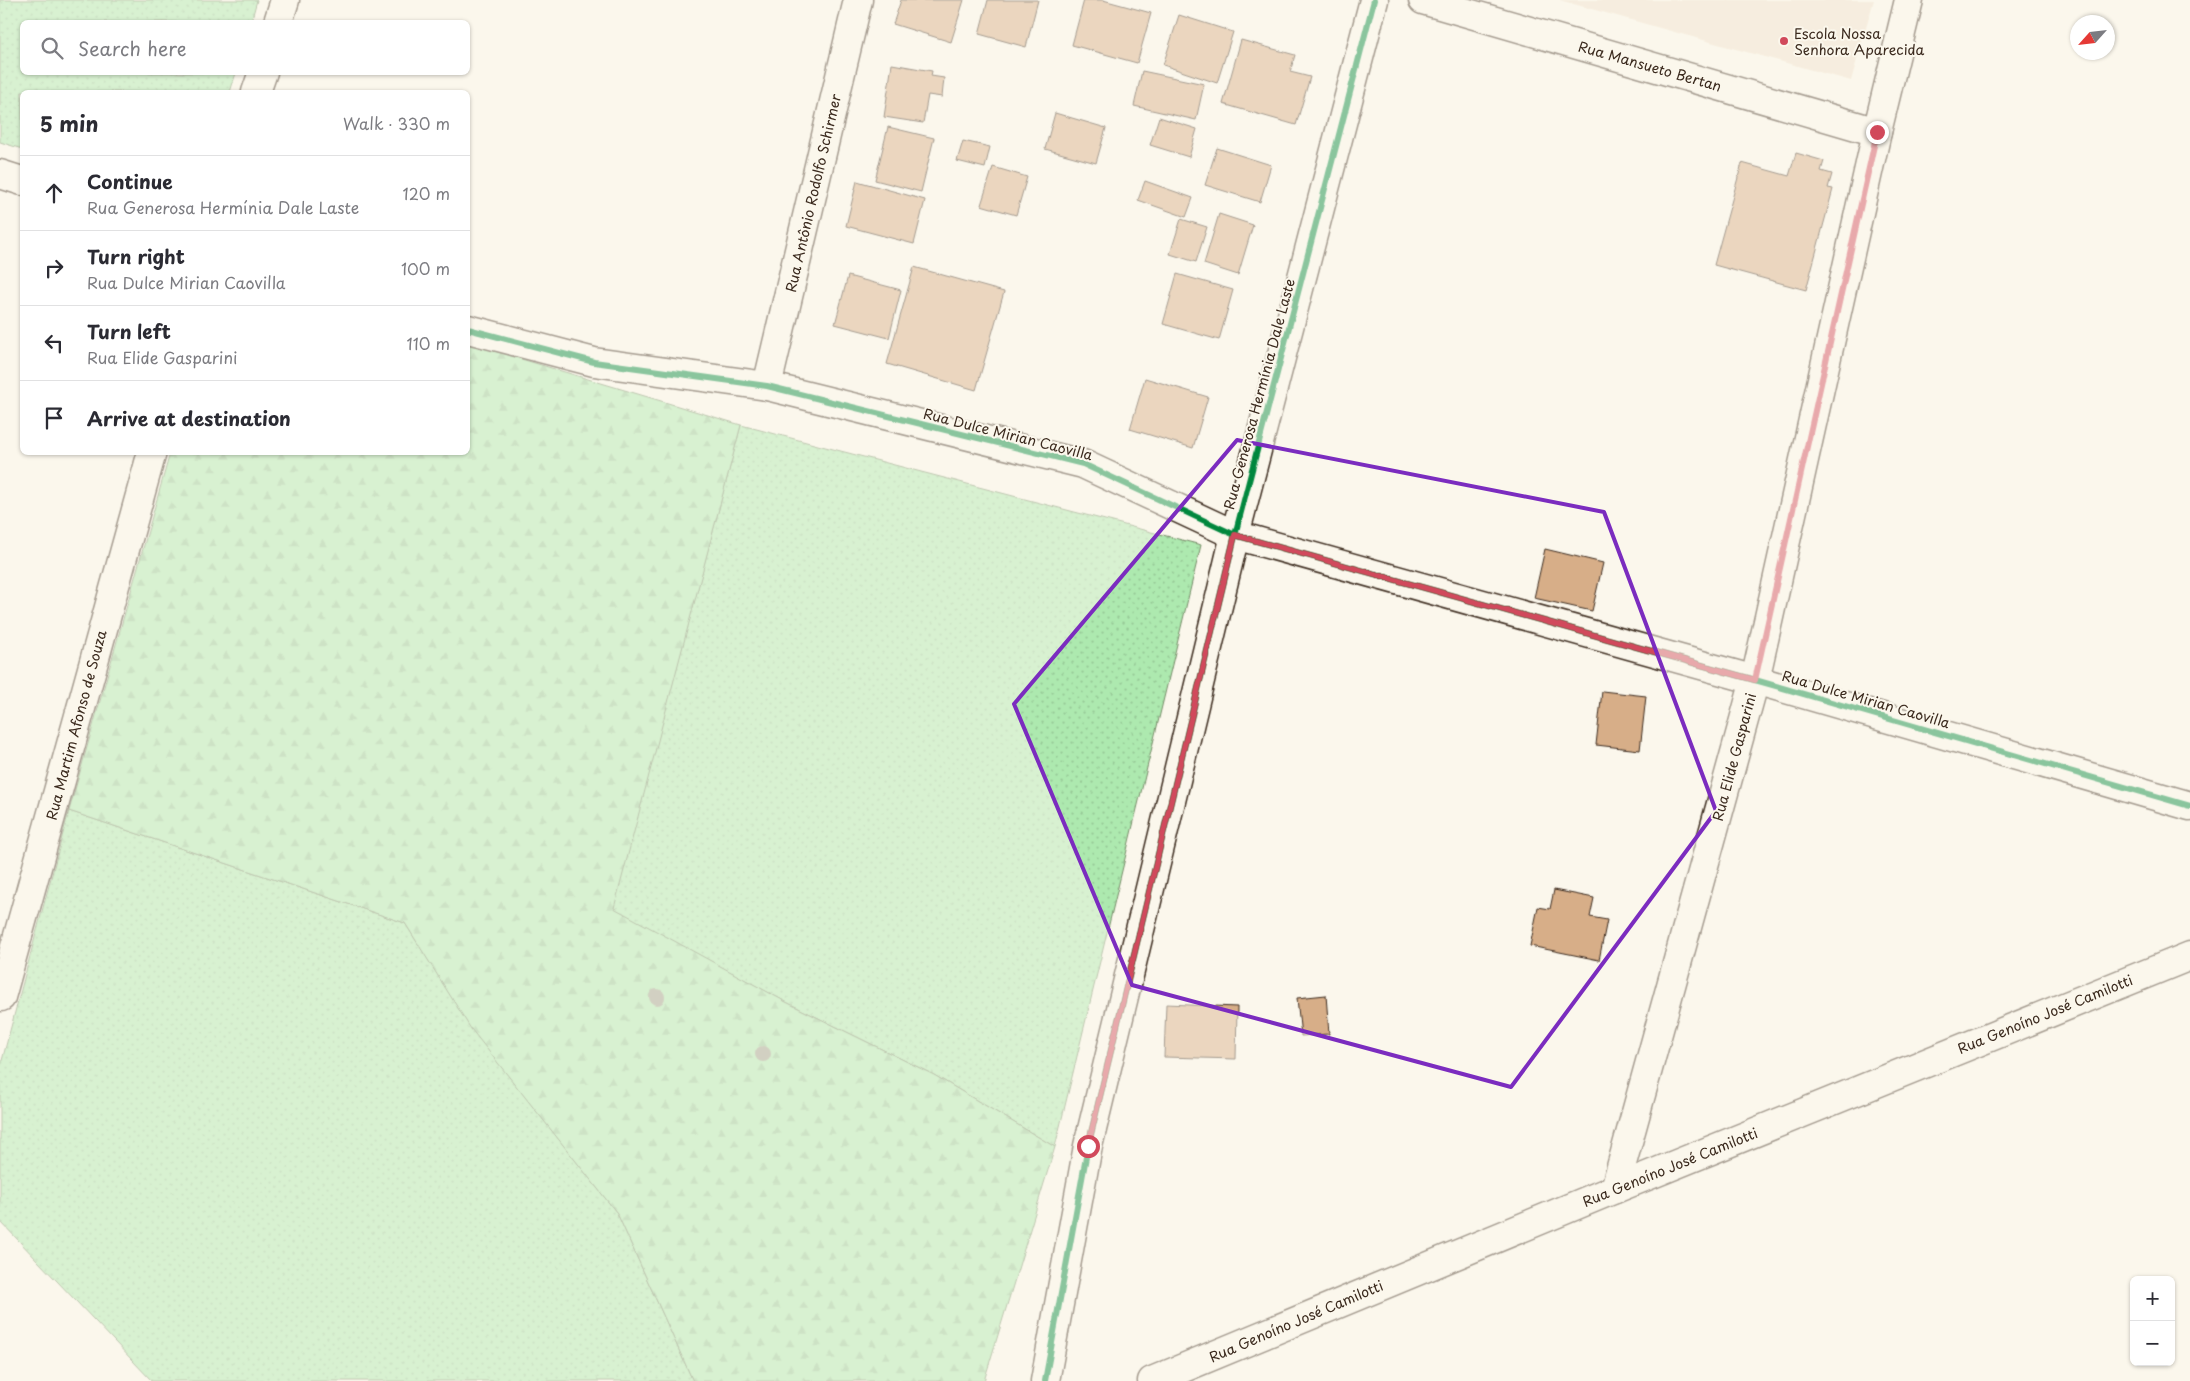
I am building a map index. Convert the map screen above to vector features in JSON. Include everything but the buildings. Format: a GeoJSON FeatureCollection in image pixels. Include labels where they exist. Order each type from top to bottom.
{"type":"FeatureCollection","features":[{"type":"Feature","properties":{"kind":"street"},"geometry":{"type":"LineString","coordinates":[[279,20],[285,0]]}},
{"type":"Feature","properties":{"kind":"street","name":"Rua Antônio Rodolfo Schirmer"},"geometry":{"type":"LineString","coordinates":[[767,386],[858,0]]}},
{"type":"Feature","properties":{"kind":"street","name":"Rua Generosa Hermínia Dale Laste"},"geometry":{"type":"LineString","coordinates":[[1045,1381],[1088,1146],[1235,535],[1374,0]]}},
{"type":"Feature","properties":{"kind":"street","name":"Rua Mansueto Bertan"},"geometry":{"type":"LineString","coordinates":[[1423,0],[1877,132]]}},
{"type":"Feature","properties":{"kind":"street","name":"Rua Elide Gasparini"},"geometry":{"type":"LineString","coordinates":[[1615,1189],[1755,680],[1877,132],[1909,0]]}},
{"type":"Feature","properties":{"kind":"street"},"geometry":{"type":"LineString","coordinates":[[257,90],[262,75]]}},
{"type":"Feature","properties":{"kind":"street"},"geometry":{"type":"LineString","coordinates":[[0,174],[20,180]]}},
{"type":"Feature","properties":{"kind":"street","name":"Rua Dulce Mirian Caovilla"},"geometry":{"type":"LineString","coordinates":[[470,330],[594,362],[767,386],[1083,464],[1235,535],[1755,680],[2190,806]]}},
{"type":"Feature","properties":{"kind":"street","name":"Rua Martim Afonso de Souza"},"geometry":{"type":"LineString","coordinates":[[1,997],[151,455]]}},
{"type":"Feature","properties":{"kind":"street","name":"Rua Genoíno José Camilotti"},"geometry":{"type":"LineString","coordinates":[[1152,1381],[1615,1189],[2190,956]]}},
{"type":"Feature","properties":{"kind":"highlighted area"},"geometry":{"type":"Polygon","coordinates":[[[1237,440],[1604,512],[1716,811],[1511,1087],[1132,985],[1014,704],[1237,440]]]}},
{"type":"Feature","properties":{"kind":"shaded area","name":"Escola Nossa Senhora Aparecida"},"geometry":{"type":"Polygon","coordinates":[[[1559,0],[1874,0],[1851,81],[1559,0]]]}},
{"type":"Feature","properties":{"kind":"green space"},"geometry":{"type":"Polygon","coordinates":[[[0,0],[257,0],[252,20],[20,20],[20,75],[235,75],[231,90],[20,90],[20,148],[0,142],[0,0]]]}},
{"type":"Feature","properties":{"kind":"green space"},"geometry":{"type":"Polygon","coordinates":[[[470,344],[741,425],[614,908],[786,1002],[934,1075],[1055,1147],[984,1381],[693,1381],[617,1213],[471,1029],[405,923],[69,811],[169,455],[470,455],[470,344]]]}},
{"type":"Feature","properties":{"kind":"green space"},"geometry":{"type":"Polygon","coordinates":[[[741,425],[1201,545],[1055,1147],[934,1075],[786,1002],[613,909],[741,425]]]}},
{"type":"Feature","properties":{"kind":"green space"},"geometry":{"type":"Polygon","coordinates":[[[69,811],[405,923],[472,1029],[617,1213],[693,1381],[152,1381],[0,1221],[0,1068],[69,811]]]}},
{"type":"Feature","properties":{"kind":"cycle path"},"geometry":{"type":"LineString","coordinates":[[1045,1381],[1088,1146],[1235,535],[1374,0]]}},
{"type":"Feature","properties":{"kind":"cycle path"},"geometry":{"type":"LineString","coordinates":[[470,330],[594,362],[767,386],[1083,464],[1235,535],[1755,680],[2190,806]]}},
{"type":"Feature","properties":{"kind":"place","name":"Escola Nossa Senhora Aparecida"},"geometry":{"type":"Point","coordinates":[1784,41]}},
{"type":"Feature","properties":{"kind":"route"},"geometry":{"type":"LineString","coordinates":[[1088,1146],[1235,535],[1755,680],[1877,132]]}}]}
